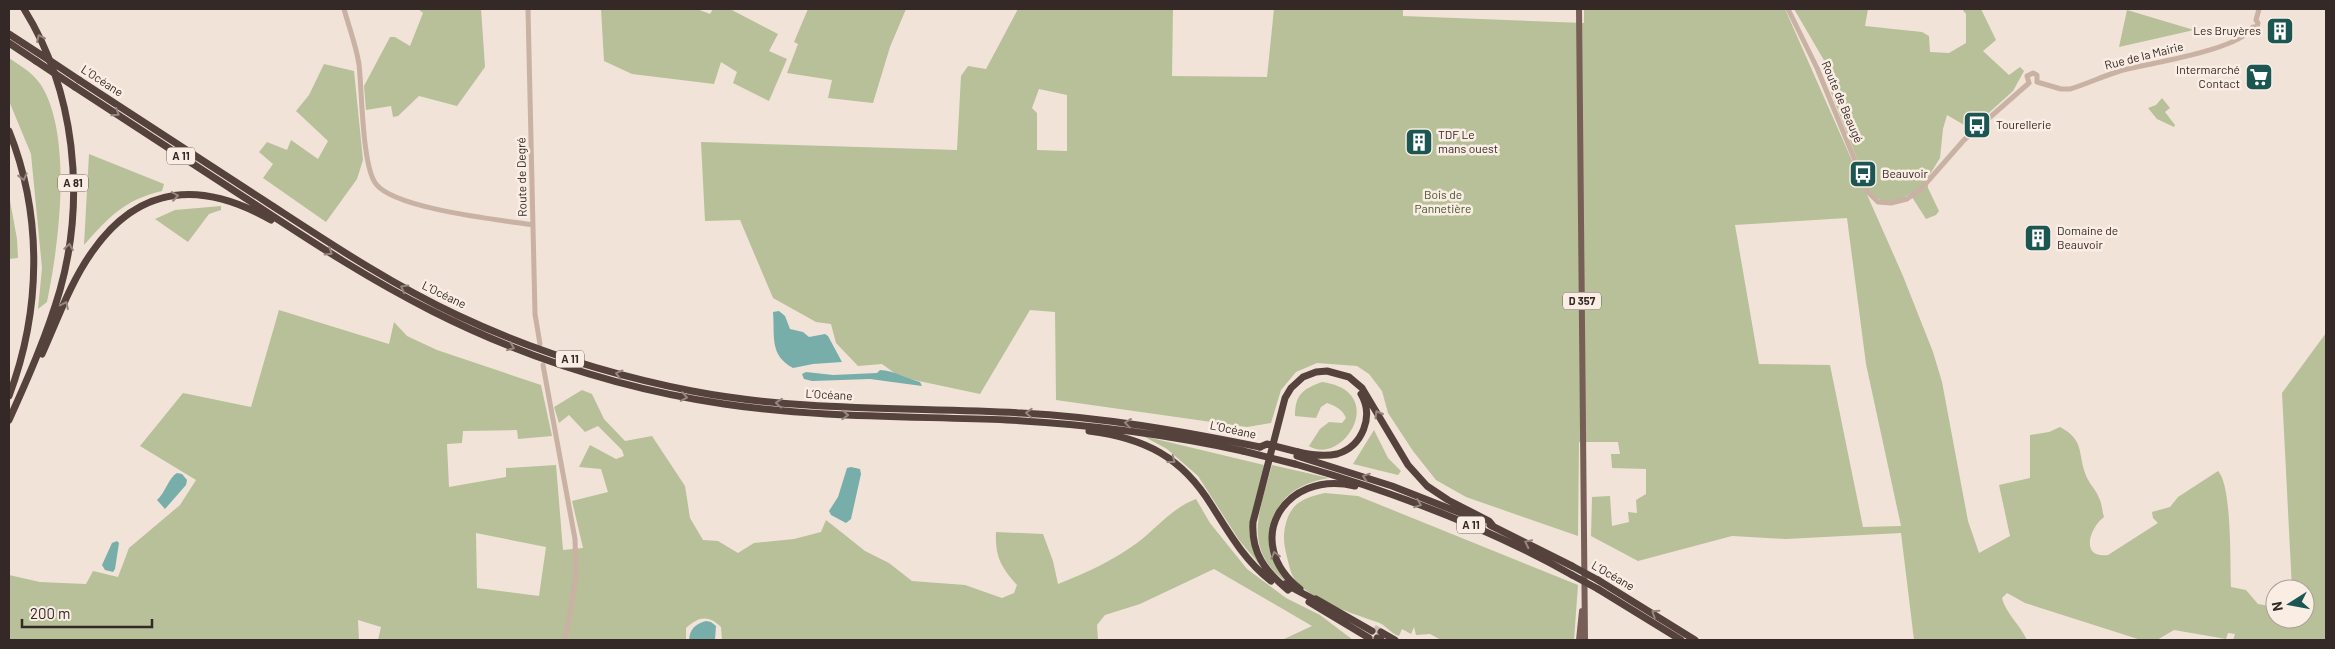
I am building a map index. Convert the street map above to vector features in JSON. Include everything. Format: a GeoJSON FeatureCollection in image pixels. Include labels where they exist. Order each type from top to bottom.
{"type":"FeatureCollection","features":[{"type":"Feature","properties":{"kind":"highway","name":"A 81"},"geometry":{"type":"LineString","coordinates":[[9,420],[53,312],[67,261],[72,220],[73,163],[64,110],[47,54],[24,9]]}},
{"type":"Feature","properties":{"kind":"highway","name":"L’Océane"},"geometry":{"type":"LineString","coordinates":[[9,34],[38,58]]}},
{"type":"Feature","properties":{"kind":"highway","name":"L’Océane"},"geometry":{"type":"LineString","coordinates":[[9,44],[38,58],[391,280],[488,329],[585,364],[676,388],[760,401],[836,407],[987,411],[1083,417],[1156,426],[1244,448],[1260,447],[1401,489],[1493,526],[1598,580],[1695,640]]}},
{"type":"Feature","properties":{"kind":"highway","name":"L’Océane"},"geometry":{"type":"LineString","coordinates":[[77,83],[288,226],[378,282],[452,321],[539,357],[628,384],[702,401],[777,411],[1050,422],[1149,434],[1297,458],[1481,530],[1572,574],[1681,640]]}},
{"type":"Feature","properties":{"kind":"highway"},"geometry":{"type":"LineString","coordinates":[[9,131],[26,189],[34,259],[28,326],[20,363],[9,396]]}},
{"type":"Feature","properties":{"kind":"highway"},"geometry":{"type":"LineString","coordinates":[[9,426],[91,253],[103,237],[126,215],[140,206],[166,196],[197,194],[223,198],[256,211],[276,223],[288,226]]}},
{"type":"Feature","properties":{"kind":"highway"},"geometry":{"type":"LineString","coordinates":[[1288,590],[1271,576],[1259,558],[1253,537],[1253,522],[1285,398],[1299,380],[1316,372],[1342,373],[1356,382],[1369,399],[1402,456],[1418,478],[1437,494],[1490,521],[1493,526]]}},
{"type":"Feature","properties":{"kind":"highway"},"geometry":{"type":"LineString","coordinates":[[1297,458],[1334,454],[1346,450],[1359,440],[1366,424],[1367,409],[1362,396],[1353,383],[1338,375],[1322,374],[1308,378],[1295,387],[1282,412],[1257,514],[1256,540],[1260,554],[1269,570],[1289,587],[1319,602]]}},
{"type":"Feature","properties":{"kind":"highway"},"geometry":{"type":"LineString","coordinates":[[1050,422],[1058,427],[1129,438],[1165,454],[1184,470],[1202,490],[1250,562],[1274,583],[1388,640]]}},
{"type":"Feature","properties":{"kind":"highway"},"geometry":{"type":"LineString","coordinates":[[1337,615],[1294,585],[1278,565],[1273,543],[1273,531],[1278,515],[1292,498],[1312,485],[1338,483],[1363,488],[1372,487]]}},
{"type":"Feature","properties":{"kind":"highway"},"geometry":{"type":"LineString","coordinates":[[1375,635],[1394,640]]}},
{"type":"Feature","properties":{"kind":"main road","name":"D 357"},"geometry":{"type":"LineString","coordinates":[[1579,9],[1585,640]]}},
{"type":"Feature","properties":{"kind":"main road","name":"D 357"},"geometry":{"type":"LineString","coordinates":[[1580,640],[1585,575]]}},
{"type":"Feature","properties":{"kind":"street"},"geometry":{"type":"LineString","coordinates":[[344,9],[359,65],[369,172],[378,187],[406,202],[462,214],[533,224]]}},
{"type":"Feature","properties":{"kind":"street","name":"Route de Degré"},"geometry":{"type":"LineString","coordinates":[[528,9],[535,314],[540,344]]}},
{"type":"Feature","properties":{"kind":"street","name":"Route de Beaugé"},"geometry":{"type":"LineString","coordinates":[[1788,9],[1817,68],[1868,192],[1878,202],[1891,203],[1907,199],[1921,189],[1964,140],[2029,82]]}},
{"type":"Feature","properties":{"kind":"street","name":"Rue de la Mairie"},"geometry":{"type":"LineString","coordinates":[[2038,82],[2061,89],[2070,89],[2116,72],[2221,47],[2240,39],[2253,27],[2251,22],[2256,20],[2259,9]]}},
{"type":"Feature","properties":{"kind":"street"},"geometry":{"type":"LineString","coordinates":[[2033,72],[2037,75],[2038,82],[2032,84],[2029,82],[2027,76],[2033,72]]}},
{"type":"Feature","properties":{"kind":"street"},"geometry":{"type":"LineString","coordinates":[[543,365],[575,539],[576,576],[565,640]]}},
{"type":"Feature","properties":{"kind":"green space"},"geometry":{"type":"Polygon","coordinates":[[[418,9],[481,9],[485,67],[457,106],[419,96],[398,116],[393,117],[391,106],[366,110],[364,86],[390,37],[395,37],[410,46],[423,13],[418,9]]]}},
{"type":"Feature","properties":{"kind":"green space"},"geometry":{"type":"Polygon","coordinates":[[[601,9],[697,9],[710,14],[713,9],[730,9],[778,34],[769,51],[787,59],[769,101],[733,83],[737,72],[721,62],[714,84],[632,74],[604,61],[601,9]]]}},
{"type":"Feature","properties":{"kind":"green space"},"geometry":{"type":"Polygon","coordinates":[[[808,9],[906,9],[890,47],[873,103],[828,98],[832,80],[787,73],[798,44],[794,42],[808,9]]]}},
{"type":"Feature","properties":{"kind":"green space","name":"Bois de Pannetière"},"geometry":{"type":"Polygon","coordinates":[[[1018,9],[1173,9],[1172,76],[1267,77],[1274,9],[1403,9],[1403,16],[1584,23],[1584,9],[1785,9],[1903,276],[1933,352],[1942,382],[1968,521],[1979,553],[2010,536],[1999,485],[2030,478],[2030,435],[2049,432],[2060,427],[2068,432],[2077,442],[2086,477],[2101,502],[2104,517],[2094,528],[2091,535],[2090,548],[2093,552],[2099,555],[2108,555],[2158,523],[2153,518],[2152,512],[2170,507],[2178,497],[2218,471],[2223,479],[2228,508],[2231,587],[2246,590],[2258,604],[2265,605],[2265,629],[2315,629],[2315,579],[2291,579],[2282,393],[2326,333],[2326,640],[2233,640],[2235,634],[2228,633],[2226,639],[2174,630],[2157,640],[2141,640],[2025,603],[2007,593],[2002,598],[2004,603],[2027,640],[1914,640],[1901,533],[1786,539],[1732,536],[1638,561],[1591,536],[1592,497],[1610,496],[1612,526],[1629,522],[1628,512],[1637,513],[1636,500],[1646,494],[1646,469],[1612,468],[1611,454],[1620,454],[1618,442],[1579,442],[1578,536],[1466,497],[1436,480],[1413,451],[1388,413],[1382,391],[1369,374],[1357,366],[1317,363],[1296,372],[1281,390],[1271,423],[1247,427],[1056,400],[1055,312],[1030,310],[980,394],[900,377],[882,364],[858,366],[836,343],[831,324],[816,322],[773,298],[740,220],[705,221],[701,142],[957,150],[961,76],[968,66],[986,69],[1018,9]],[[1039,89],[1032,108],[1037,113],[1037,150],[1067,151],[1067,95],[1039,89]],[[1847,218],[1735,225],[1759,364],[1830,365],[1863,527],[1901,526],[1866,364],[1847,218]]]}},
{"type":"Feature","properties":{"kind":"green space"},"geometry":{"type":"Polygon","coordinates":[[[1794,9],[1868,9],[1865,26],[1922,32],[1929,36],[1930,52],[1949,53],[1966,43],[1966,14],[1962,9],[1981,9],[1996,40],[1983,51],[2009,75],[2020,67],[2024,71],[2013,91],[1971,129],[1947,115],[1943,129],[1940,158],[1927,179],[1928,188],[1939,211],[1936,215],[1926,219],[1910,194],[1892,202],[1882,201],[1873,195],[1826,80],[1825,62],[1794,9]]]}},
{"type":"Feature","properties":{"kind":"green space"},"geometry":{"type":"Polygon","coordinates":[[[2127,10],[2194,30],[2119,47],[2127,10]]]}},
{"type":"Feature","properties":{"kind":"green space"},"geometry":{"type":"Polygon","coordinates":[[[9,58],[31,73],[41,85],[51,107],[57,132],[61,191],[56,251],[47,302],[38,309],[42,268],[31,154],[9,101],[9,58]]]}},
{"type":"Feature","properties":{"kind":"green space"},"geometry":{"type":"Polygon","coordinates":[[[324,64],[354,71],[363,160],[357,179],[326,222],[263,178],[273,164],[259,152],[267,142],[287,150],[291,140],[318,159],[328,141],[296,111],[309,95],[324,64]]]}},
{"type":"Feature","properties":{"kind":"green space"},"geometry":{"type":"Polygon","coordinates":[[[2162,98],[2170,108],[2165,112],[2175,125],[2174,127],[2157,119],[2148,108],[2156,105],[2162,98]]]}},
{"type":"Feature","properties":{"kind":"green space"},"geometry":{"type":"Polygon","coordinates":[[[89,154],[164,184],[162,191],[137,199],[118,211],[84,245],[89,154]]]}},
{"type":"Feature","properties":{"kind":"green space"},"geometry":{"type":"Polygon","coordinates":[[[9,195],[17,239],[18,258],[9,259],[9,195]]]}},
{"type":"Feature","properties":{"kind":"green space"},"geometry":{"type":"Polygon","coordinates":[[[221,206],[221,210],[209,214],[188,242],[155,219],[175,210],[221,206]]]}},
{"type":"Feature","properties":{"kind":"green space"},"geometry":{"type":"Polygon","coordinates":[[[279,310],[389,344],[394,322],[407,336],[437,350],[541,385],[552,436],[518,439],[517,430],[463,431],[462,443],[447,444],[449,487],[506,477],[506,468],[556,465],[563,550],[583,548],[572,501],[608,492],[601,469],[579,467],[590,445],[616,459],[624,456],[622,450],[598,426],[585,432],[569,415],[559,423],[554,407],[582,390],[592,394],[604,419],[625,441],[652,436],[685,486],[690,518],[703,540],[718,541],[738,553],[754,543],[794,539],[821,532],[826,520],[865,551],[889,563],[912,581],[965,585],[1002,598],[1014,593],[1017,585],[1000,561],[996,532],[1043,534],[1053,561],[1058,584],[1089,571],[1118,555],[1137,543],[1180,507],[1196,499],[1210,523],[1247,569],[1286,598],[1320,615],[1353,640],[1282,640],[1312,626],[1214,569],[1140,604],[1105,615],[1097,625],[1098,640],[722,640],[721,627],[712,620],[704,618],[695,621],[686,628],[686,640],[378,640],[381,627],[358,620],[359,640],[9,640],[9,575],[40,582],[86,584],[93,571],[118,577],[129,548],[180,505],[196,480],[140,446],[183,393],[251,407],[279,310]],[[476,533],[477,588],[539,596],[546,547],[476,533]]]}},
{"type":"Feature","properties":{"kind":"green space"},"geometry":{"type":"Polygon","coordinates":[[[1322,382],[1342,388],[1353,399],[1357,412],[1354,425],[1346,437],[1335,446],[1322,450],[1309,446],[1320,429],[1329,422],[1342,423],[1346,418],[1343,413],[1327,403],[1321,407],[1316,418],[1295,416],[1295,409],[1301,393],[1322,382]]]}},
{"type":"Feature","properties":{"kind":"green space"},"geometry":{"type":"Polygon","coordinates":[[[1374,430],[1388,458],[1401,471],[1398,475],[1353,464],[1374,430]]]}},
{"type":"Feature","properties":{"kind":"green space"},"geometry":{"type":"Polygon","coordinates":[[[1143,436],[1264,465],[1252,547],[1259,564],[1239,540],[1198,476],[1167,449],[1143,436]]]}},
{"type":"Feature","properties":{"kind":"green space"},"geometry":{"type":"Polygon","coordinates":[[[1272,465],[1329,478],[1314,481],[1293,492],[1282,502],[1278,509],[1273,541],[1273,555],[1281,575],[1293,587],[1277,574],[1266,560],[1260,546],[1258,532],[1259,517],[1272,465]]]}},
{"type":"Feature","properties":{"kind":"green space"},"geometry":{"type":"Polygon","coordinates":[[[1325,493],[1358,496],[1578,585],[1574,640],[1441,640],[1430,634],[1416,635],[1414,627],[1411,634],[1402,629],[1399,636],[1380,623],[1320,599],[1301,586],[1293,576],[1285,549],[1284,535],[1287,519],[1294,507],[1310,497],[1325,493]]]}},
{"type":"Feature","properties":{"kind":"water"},"geometry":{"type":"Polygon","coordinates":[[[779,311],[785,316],[790,329],[803,332],[809,337],[825,334],[828,336],[842,362],[813,364],[793,368],[785,363],[777,351],[774,337],[773,312],[779,311]]]}},
{"type":"Feature","properties":{"kind":"water"},"geometry":{"type":"Polygon","coordinates":[[[880,370],[890,371],[920,382],[922,386],[870,379],[812,381],[804,379],[802,374],[806,372],[833,375],[877,373],[880,370]]]}},
{"type":"Feature","properties":{"kind":"water"},"geometry":{"type":"Polygon","coordinates":[[[847,468],[860,469],[861,474],[851,519],[846,523],[831,515],[829,511],[838,497],[847,468]]]}},
{"type":"Feature","properties":{"kind":"water"},"geometry":{"type":"Polygon","coordinates":[[[177,473],[182,474],[187,480],[186,485],[165,509],[157,500],[177,473]]]}},
{"type":"Feature","properties":{"kind":"water"},"geometry":{"type":"Polygon","coordinates":[[[117,541],[119,543],[115,569],[113,572],[105,570],[102,565],[112,543],[117,541]]]}},
{"type":"Feature","properties":{"kind":"water"},"geometry":{"type":"Polygon","coordinates":[[[706,621],[716,626],[715,640],[689,640],[694,628],[706,621]]]}},
{"type":"Feature","properties":{"kind":"tunnel"},"geometry":{"type":"LineString","coordinates":[[1374,628],[1381,632]]}},
{"type":"Feature","properties":{"kind":"place","name":"Les Bruyères"},"geometry":{"type":"Point","coordinates":[2280,31]}},
{"type":"Feature","properties":{"kind":"place","name":"Intermarché Contact"},"geometry":{"type":"Point","coordinates":[2259,77]}},
{"type":"Feature","properties":{"kind":"place","name":"Tourellerie"},"geometry":{"type":"Point","coordinates":[1977,125]}},
{"type":"Feature","properties":{"kind":"place","name":"TDF Le mans ouest"},"geometry":{"type":"Point","coordinates":[1419,142]}},
{"type":"Feature","properties":{"kind":"place","name":"Beauvoir"},"geometry":{"type":"Point","coordinates":[1863,174]}},
{"type":"Feature","properties":{"kind":"place","name":"Domaine de Beauvoir"},"geometry":{"type":"Point","coordinates":[2038,238]}}]}
